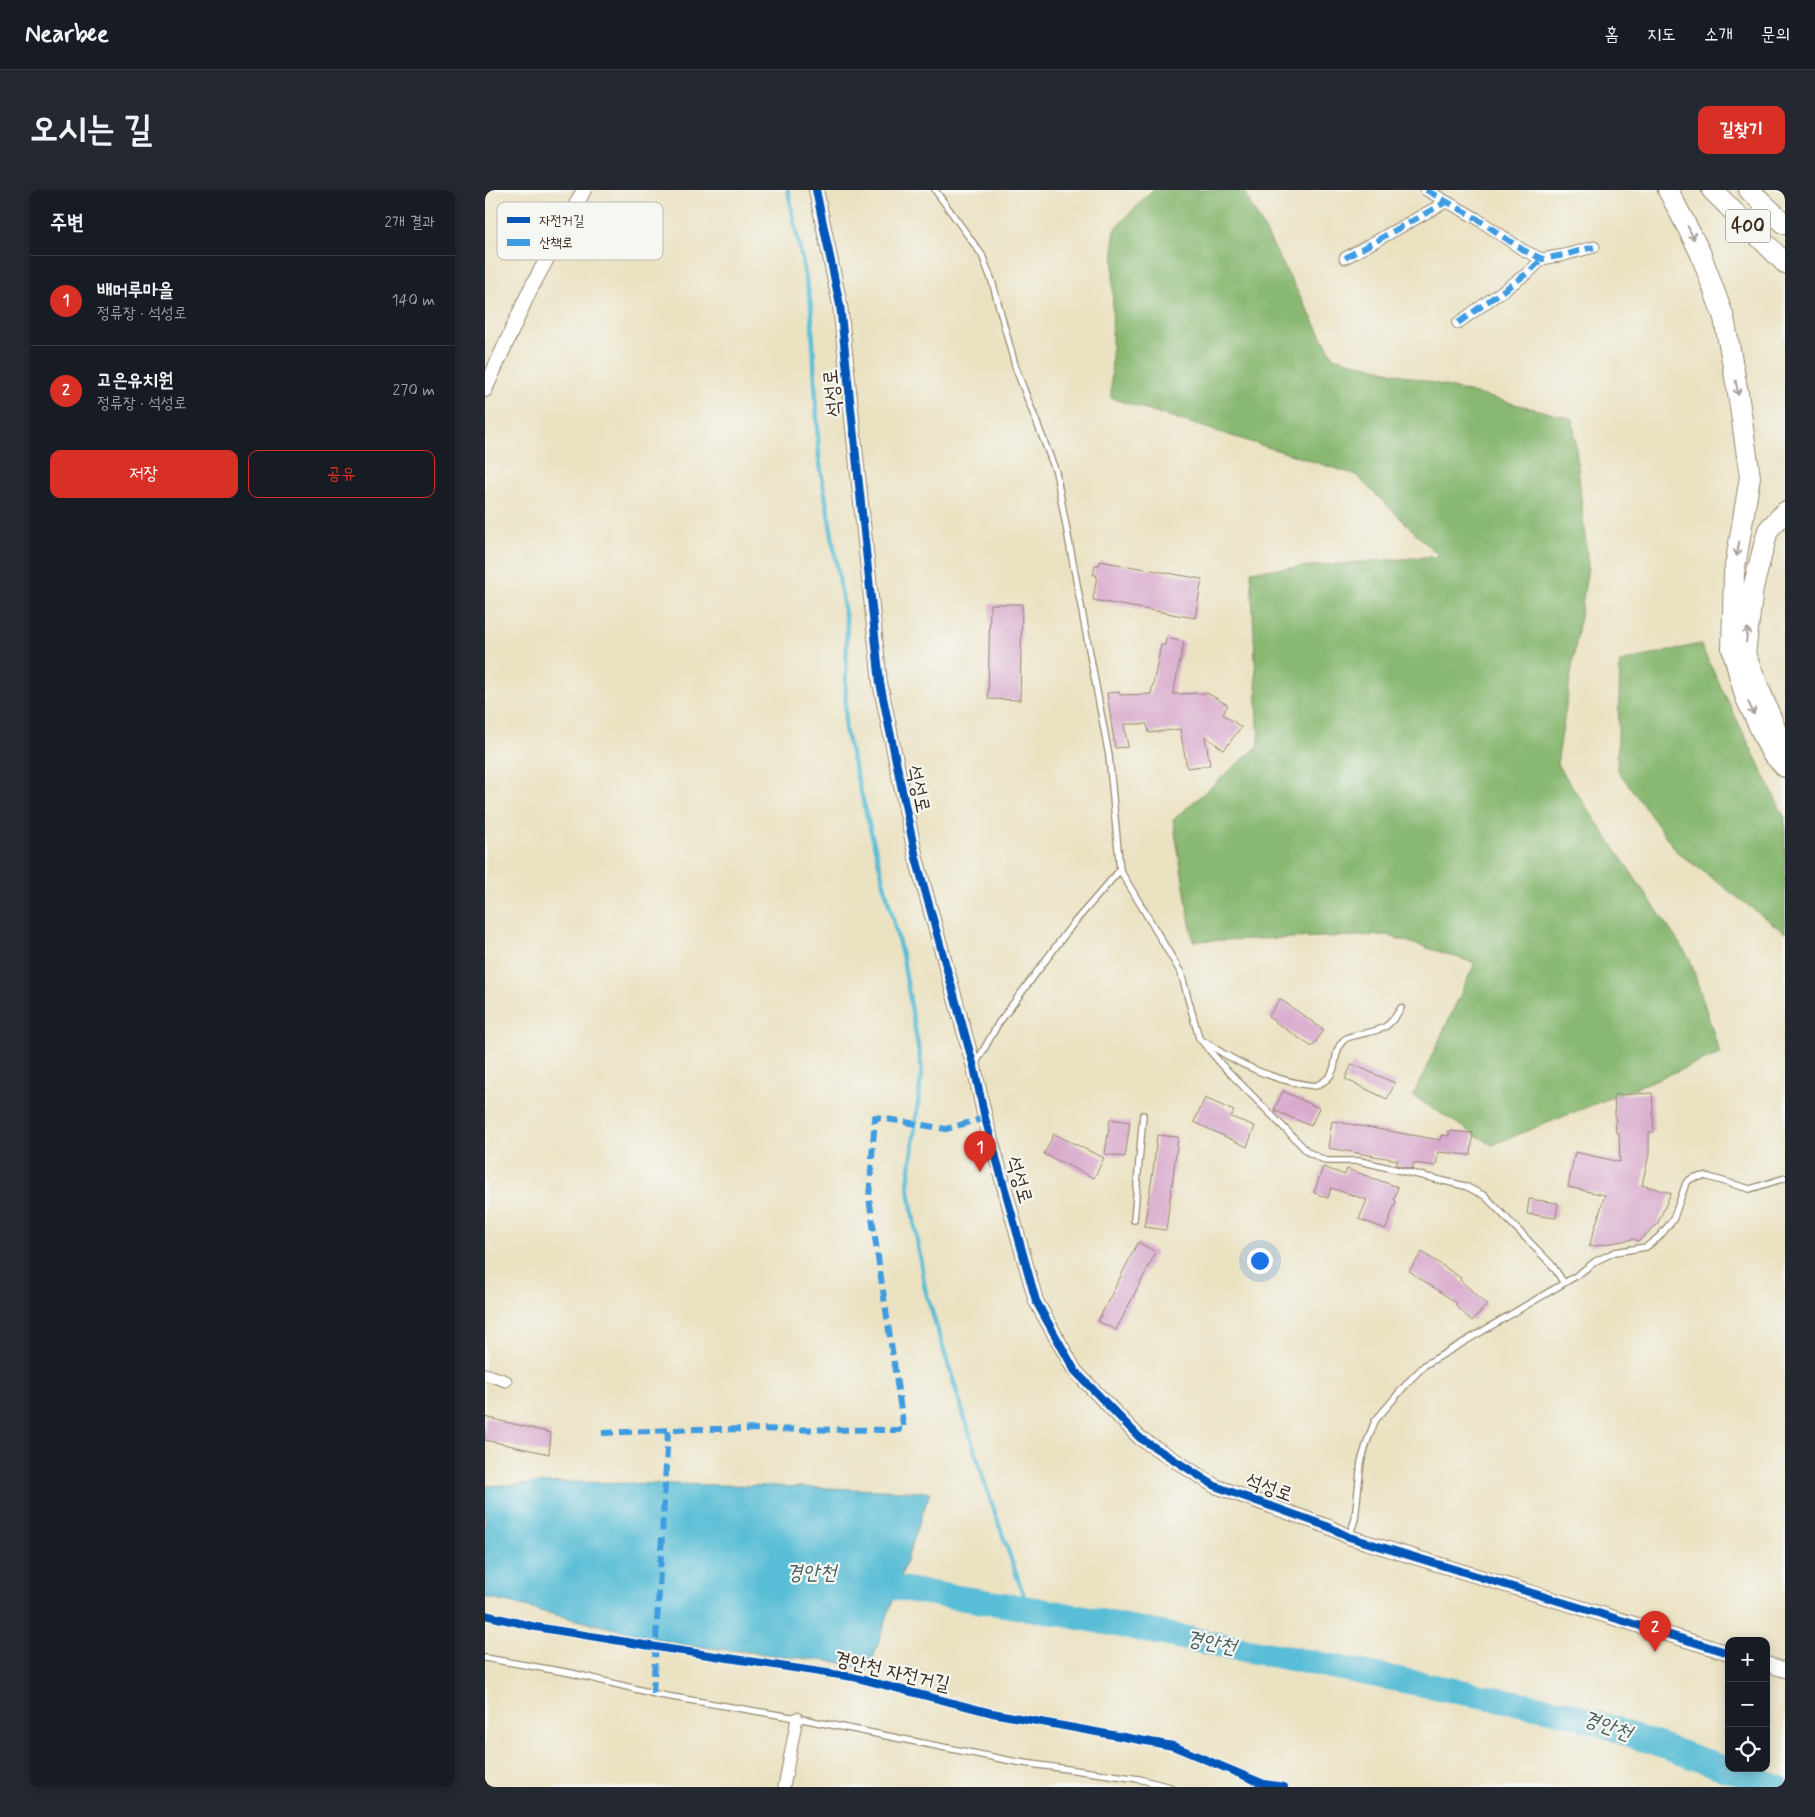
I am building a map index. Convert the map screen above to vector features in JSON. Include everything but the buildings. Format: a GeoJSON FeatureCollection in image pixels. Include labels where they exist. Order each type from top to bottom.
{"type":"FeatureCollection","features":[{"type":"Feature","properties":{"kind":"highway"},"geometry":{"type":"LineString","coordinates":[[1668,190],[1700,252],[1724,318],[1738,393],[1750,477],[1734,573],[1731,648],[1745,696],[1771,752],[1785,767]]}},
{"type":"Feature","properties":{"kind":"highway","name":"400"},"geometry":{"type":"LineString","coordinates":[[1712,190],[1785,263]]}},
{"type":"Feature","properties":{"kind":"highway","name":"400"},"geometry":{"type":"LineString","coordinates":[[1749,190],[1785,224]]}},
{"type":"Feature","properties":{"kind":"highway"},"geometry":{"type":"LineString","coordinates":[[1785,512],[1768,530],[1753,588],[1745,654],[1780,740],[1785,745]]}},
{"type":"Feature","properties":{"kind":"street"},"geometry":{"type":"LineString","coordinates":[[578,202],[584,190]]}},
{"type":"Feature","properties":{"kind":"street","name":"석성로"},"geometry":{"type":"LineString","coordinates":[[816,190],[840,306],[880,683],[917,858],[974,1067],[985,1118],[1036,1301],[1075,1371],[1140,1438],[1215,1486],[1329,1527],[1349,1537],[1725,1652]]}},
{"type":"Feature","properties":{"kind":"street"},"geometry":{"type":"LineString","coordinates":[[1426,190],[1476,218],[1523,250],[1542,259]]}},
{"type":"Feature","properties":{"kind":"street"},"geometry":{"type":"LineString","coordinates":[[1345,258],[1446,202]]}},
{"type":"Feature","properties":{"kind":"street"},"geometry":{"type":"LineString","coordinates":[[1458,323],[1529,272],[1542,259],[1594,247]]}},
{"type":"Feature","properties":{"kind":"street"},"geometry":{"type":"LineString","coordinates":[[485,390],[529,292],[546,260]]}},
{"type":"Feature","properties":{"kind":"street"},"geometry":{"type":"LineString","coordinates":[[485,1374],[505,1381]]}},
{"type":"Feature","properties":{"kind":"street"},"geometry":{"type":"LineString","coordinates":[[1770,1665],[1785,1670]]}},
{"type":"Feature","properties":{"kind":"street"},"geometry":{"type":"LineString","coordinates":[[784,1787],[797,1718]]}},
{"type":"Feature","properties":{"kind":"lane"},"geometry":{"type":"LineString","coordinates":[[935,190],[982,254],[992,280],[1016,369],[1056,472],[1109,756],[1120,870],[1181,974],[1199,1038],[1222,1065],[1308,1152],[1326,1161],[1360,1161],[1465,1186],[1485,1196],[1553,1266],[1564,1283]]}},
{"type":"Feature","properties":{"kind":"lane"},"geometry":{"type":"LineString","coordinates":[[974,1067],[998,1024],[1072,925],[1120,870]]}},
{"type":"Feature","properties":{"kind":"lane"},"geometry":{"type":"LineString","coordinates":[[1199,1038],[1233,1060],[1263,1074],[1298,1084],[1316,1086],[1330,1076],[1342,1041],[1350,1037],[1385,1028],[1392,1023],[1401,1008]]}},
{"type":"Feature","properties":{"kind":"lane"},"geometry":{"type":"LineString","coordinates":[[1134,1220],[1143,1115]]}},
{"type":"Feature","properties":{"kind":"lane"},"geometry":{"type":"LineString","coordinates":[[1349,1537],[1355,1519],[1361,1462],[1375,1421],[1425,1364],[1576,1276],[1596,1261],[1615,1252],[1646,1247],[1659,1237],[1673,1220],[1686,1183],[1692,1178],[1705,1176],[1749,1189],[1785,1178]]}},
{"type":"Feature","properties":{"kind":"lane"},"geometry":{"type":"LineString","coordinates":[[485,1658],[571,1673],[661,1695],[797,1718],[1017,1762],[1139,1779],[1170,1787]]}},
{"type":"Feature","properties":{"kind":"green space"},"geometry":{"type":"Polygon","coordinates":[[[1152,190],[1243,190],[1333,357],[1573,419],[1588,567],[1557,764],[1690,959],[1720,1054],[1492,1145],[1413,1096],[1475,963],[1386,935],[1193,941],[1173,820],[1259,745],[1251,571],[1439,556],[1356,475],[1111,398],[1114,230],[1152,190]]]}},
{"type":"Feature","properties":{"kind":"green space"},"geometry":{"type":"Polygon","coordinates":[[[1700,644],[1785,818],[1785,933],[1677,852],[1617,769],[1620,662],[1700,644]]]}},
{"type":"Feature","properties":{"kind":"water","name":"경안천"},"geometry":{"type":"Polygon","coordinates":[[[566,1482],[776,1486],[930,1492],[869,1670],[837,1662],[684,1645],[485,1597],[485,1486],[566,1482]]]}},
{"type":"Feature","properties":{"kind":"waterway"},"geometry":{"type":"LineString","coordinates":[[788,190],[811,305],[819,458],[847,626],[845,729],[903,959],[922,1070],[908,1184],[925,1289],[986,1487],[1028,1608]]}},
{"type":"Feature","properties":{"kind":"waterway","name":"경안천"},"geometry":{"type":"LineString","coordinates":[[864,1583],[1052,1612],[1569,1713],[1777,1787]]}},
{"type":"Feature","properties":{"kind":"marked path"},"geometry":{"type":"LineString","coordinates":[[1426,190],[1476,218],[1523,250],[1542,259],[1594,247]]}},
{"type":"Feature","properties":{"kind":"marked path"},"geometry":{"type":"LineString","coordinates":[[1345,258],[1446,202]]}},
{"type":"Feature","properties":{"kind":"marked path"},"geometry":{"type":"LineString","coordinates":[[1458,323],[1529,272],[1542,259]]}},
{"type":"Feature","properties":{"kind":"marked path"},"geometry":{"type":"LineString","coordinates":[[602,1433],[698,1429],[904,1430],[869,1198],[875,1117],[946,1129],[985,1118]]}},
{"type":"Feature","properties":{"kind":"marked path"},"geometry":{"type":"LineString","coordinates":[[653,1693],[668,1431]]}},
{"type":"Feature","properties":{"kind":"cycle path"},"geometry":{"type":"LineString","coordinates":[[816,190],[840,305],[880,683],[916,858],[1036,1301],[1075,1371],[1140,1438],[1215,1486],[1329,1527],[1349,1537],[1725,1652]]}},
{"type":"Feature","properties":{"kind":"cycle path","name":"경안천 자전거길"},"geometry":{"type":"LineString","coordinates":[[485,1615],[536,1627],[853,1677],[992,1713],[1173,1746],[1264,1784],[1284,1787]]}},
{"type":"Feature","properties":{"kind":"place","name":"배머루마을"},"geometry":{"type":"Point","coordinates":[980,1172]}},
{"type":"Feature","properties":{"kind":"place","name":"고은유치원"},"geometry":{"type":"Point","coordinates":[1655,1652]}}]}
